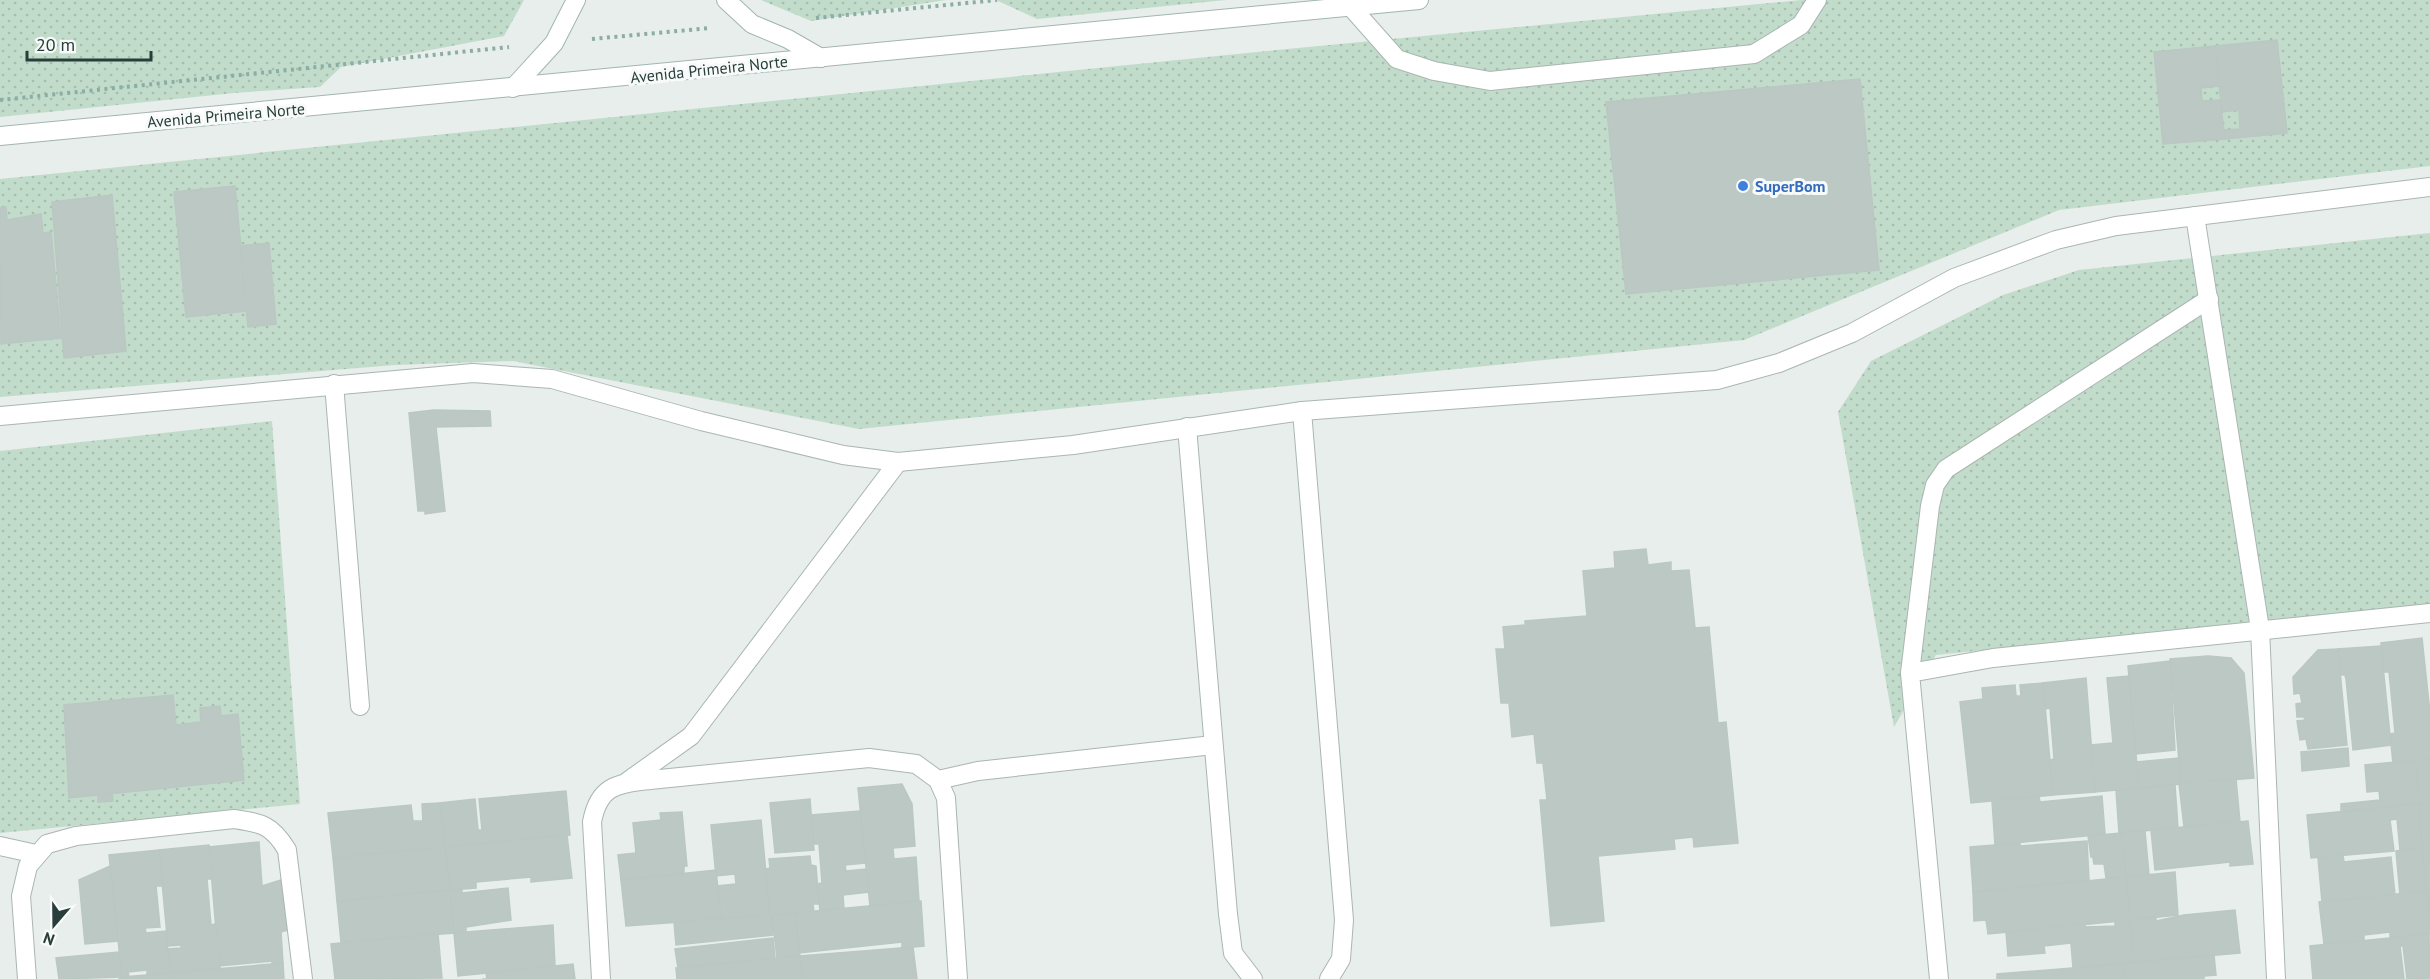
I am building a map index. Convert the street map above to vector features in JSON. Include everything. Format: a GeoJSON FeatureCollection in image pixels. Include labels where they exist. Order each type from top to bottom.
{"type":"FeatureCollection","features":[{"type":"Feature","properties":{"kind":"street"},"geometry":{"type":"LineString","coordinates":[[513,88],[554,43],[576,0]]}},
{"type":"Feature","properties":{"kind":"street"},"geometry":{"type":"LineString","coordinates":[[726,0],[752,24],[821,58]]}},
{"type":"Feature","properties":{"kind":"street","name":"Avenida Primeira Norte"},"geometry":{"type":"LineString","coordinates":[[0,136],[1419,0]]}},
{"type":"Feature","properties":{"kind":"street"},"geometry":{"type":"LineString","coordinates":[[1351,7],[1397,58],[1434,71],[1490,81],[1754,54],[1801,26],[1817,0]]}},
{"type":"Feature","properties":{"kind":"street"},"geometry":{"type":"LineString","coordinates":[[0,416],[473,373],[552,378],[734,429],[843,455],[898,462],[1073,445],[1302,411],[1717,380],[1779,363],[1852,333],[1954,278],[2056,240],[2116,226],[2430,187]]}},
{"type":"Feature","properties":{"kind":"street"},"geometry":{"type":"LineString","coordinates":[[2195,216],[2260,628],[2276,979]]}},
{"type":"Feature","properties":{"kind":"street"},"geometry":{"type":"LineString","coordinates":[[1939,979],[1910,673],[1930,506],[1935,485],[1946,469],[2209,299]]}},
{"type":"Feature","properties":{"kind":"street"},"geometry":{"type":"LineString","coordinates":[[334,384],[360,706]]}},
{"type":"Feature","properties":{"kind":"street"},"geometry":{"type":"LineString","coordinates":[[1302,411],[1344,920],[1341,959],[1329,979]]}},
{"type":"Feature","properties":{"kind":"street"},"geometry":{"type":"LineString","coordinates":[[1187,427],[1213,745],[1233,952],[1253,979]]}},
{"type":"Feature","properties":{"kind":"street"},"geometry":{"type":"LineString","coordinates":[[601,979],[592,822],[595,805],[604,791],[625,783],[691,736],[898,462]]}},
{"type":"Feature","properties":{"kind":"street"},"geometry":{"type":"LineString","coordinates":[[1910,673],[1993,658],[2260,628],[2430,613]]}},
{"type":"Feature","properties":{"kind":"street"},"geometry":{"type":"LineString","coordinates":[[938,780],[978,771],[1213,745]]}},
{"type":"Feature","properties":{"kind":"street"},"geometry":{"type":"LineString","coordinates":[[625,783],[869,758],[916,764],[938,780],[946,798],[958,979]]}},
{"type":"Feature","properties":{"kind":"street"},"geometry":{"type":"LineString","coordinates":[[27,979],[21,896],[28,866],[47,844],[76,836],[234,819],[258,822],[276,832],[287,850],[303,979]]}},
{"type":"Feature","properties":{"kind":"street"},"geometry":{"type":"LineString","coordinates":[[0,846],[36,854]]}},
{"type":"Feature","properties":{"kind":"path"},"geometry":{"type":"LineString","coordinates":[[810,18],[997,0]]}},
{"type":"Feature","properties":{"kind":"path"},"geometry":{"type":"LineString","coordinates":[[0,100],[752,24]]}},
{"type":"Feature","properties":{"kind":"green space"},"geometry":{"type":"Polygon","coordinates":[[[0,0],[524,0],[504,36],[341,67],[320,87],[234,93],[0,117],[0,0]]]}},
{"type":"Feature","properties":{"kind":"green space"},"geometry":{"type":"Polygon","coordinates":[[[761,0],[946,0],[811,21],[761,0]]]}},
{"type":"Feature","properties":{"kind":"green space"},"geometry":{"type":"Polygon","coordinates":[[[996,0],[1226,0],[1037,19],[996,0]]]}},
{"type":"Feature","properties":{"kind":"green space"},"geometry":{"type":"Polygon","coordinates":[[[1802,0],[2430,0],[2430,166],[2059,210],[1744,340],[859,429],[513,361],[395,365],[0,397],[0,179],[1277,50],[1802,0]]]}},
{"type":"Feature","properties":{"kind":"green space"},"geometry":{"type":"Polygon","coordinates":[[[2430,233],[2430,605],[1936,655],[1894,727],[1838,412],[1871,361],[2003,295],[2079,270],[2430,233]]]}},
{"type":"Feature","properties":{"kind":"green space"},"geometry":{"type":"Polygon","coordinates":[[[272,421],[300,804],[0,833],[0,451],[272,421]]]}},
{"type":"Feature","properties":{"kind":"building"},"geometry":{"type":"Polygon","coordinates":[[[2277,40],[2287,133],[2225,139],[2223,130],[2240,129],[2239,110],[2222,112],[2215,46],[2277,40]]]}},
{"type":"Feature","properties":{"kind":"building"},"geometry":{"type":"Polygon","coordinates":[[[2215,46],[2219,86],[2201,88],[2202,101],[2220,100],[2225,139],[2163,144],[2154,52],[2215,46]]]}},
{"type":"Feature","properties":{"kind":"building","name":"SuperBom"},"geometry":{"type":"Polygon","coordinates":[[[1860,79],[1879,270],[1626,294],[1606,102],[1860,79]]]}},
{"type":"Feature","properties":{"kind":"building"},"geometry":{"type":"Polygon","coordinates":[[[235,186],[247,311],[186,317],[174,192],[235,186]]]}},
{"type":"Feature","properties":{"kind":"building"},"geometry":{"type":"Polygon","coordinates":[[[112,195],[126,351],[64,358],[52,202],[112,195]]]}},
{"type":"Feature","properties":{"kind":"building"},"geometry":{"type":"Polygon","coordinates":[[[6,207],[7,220],[41,214],[43,233],[51,232],[61,338],[1,344],[0,208],[6,207]]]}},
{"type":"Feature","properties":{"kind":"building"},"geometry":{"type":"Polygon","coordinates":[[[269,243],[276,324],[248,327],[240,246],[269,243]]]}},
{"type":"Feature","properties":{"kind":"building"},"geometry":{"type":"Polygon","coordinates":[[[434,410],[490,411],[491,426],[436,427],[445,511],[425,514],[425,511],[418,511],[409,413],[434,410]]]}},
{"type":"Feature","properties":{"kind":"building"},"geometry":{"type":"Polygon","coordinates":[[[1646,549],[1648,565],[1671,562],[1671,571],[1689,570],[1695,628],[1709,627],[1718,723],[1726,722],[1738,843],[1694,847],[1693,837],[1674,839],[1675,849],[1598,856],[1604,921],[1551,926],[1540,800],[1547,800],[1543,763],[1537,763],[1534,734],[1512,737],[1509,703],[1501,703],[1496,649],[1505,649],[1503,627],[1525,625],[1525,621],[1587,616],[1583,571],[1615,568],[1614,552],[1646,549]]]}},
{"type":"Feature","properties":{"kind":"building"},"geometry":{"type":"Polygon","coordinates":[[[2422,638],[2430,713],[2430,759],[2393,763],[2390,734],[2395,733],[2389,672],[2384,672],[2381,643],[2422,638]]]}},
{"type":"Feature","properties":{"kind":"building"},"geometry":{"type":"Polygon","coordinates":[[[2381,646],[2391,745],[2353,750],[2346,679],[2345,675],[2340,675],[2338,649],[2381,646]]]}},
{"type":"Feature","properties":{"kind":"building"},"geometry":{"type":"Polygon","coordinates":[[[2338,649],[2347,745],[2308,749],[2306,739],[2300,740],[2297,721],[2305,720],[2304,717],[2297,717],[2296,704],[2302,703],[2300,693],[2294,694],[2293,677],[2318,650],[2338,649]]]}},
{"type":"Feature","properties":{"kind":"building"},"geometry":{"type":"Polygon","coordinates":[[[2208,656],[2231,658],[2244,673],[2254,778],[2181,784],[2170,659],[2208,656]]]}},
{"type":"Feature","properties":{"kind":"building"},"geometry":{"type":"Polygon","coordinates":[[[2170,661],[2175,750],[2136,754],[2128,666],[2170,661]]]}},
{"type":"Feature","properties":{"kind":"building"},"geometry":{"type":"Polygon","coordinates":[[[2129,676],[2139,788],[2095,792],[2091,745],[2113,743],[2107,678],[2129,676]]]}},
{"type":"Feature","properties":{"kind":"building"},"geometry":{"type":"Polygon","coordinates":[[[2086,678],[2095,792],[2053,795],[2050,760],[2054,759],[2050,708],[2045,709],[2043,683],[2086,678]]]}},
{"type":"Feature","properties":{"kind":"building"},"geometry":{"type":"Polygon","coordinates":[[[2043,683],[2053,795],[1971,803],[1960,702],[1983,699],[1982,688],[2015,685],[2016,696],[2021,696],[2020,685],[2043,683]]]}},
{"type":"Feature","properties":{"kind":"building"},"geometry":{"type":"Polygon","coordinates":[[[173,695],[176,725],[201,722],[200,708],[220,706],[221,716],[238,714],[244,780],[69,798],[64,705],[173,695]]]}},
{"type":"Feature","properties":{"kind":"building"},"geometry":{"type":"Polygon","coordinates":[[[2348,748],[2349,766],[2302,771],[2301,752],[2348,748]]]}},
{"type":"Feature","properties":{"kind":"building"},"geometry":{"type":"Polygon","coordinates":[[[2179,758],[2181,784],[2139,788],[2137,762],[2179,758]]]}},
{"type":"Feature","properties":{"kind":"building"},"geometry":{"type":"Polygon","coordinates":[[[2430,759],[2430,803],[2419,804],[2415,760],[2430,759]]]}},
{"type":"Feature","properties":{"kind":"building"},"geometry":{"type":"Polygon","coordinates":[[[2415,760],[2419,804],[2341,812],[2341,804],[2380,800],[2379,791],[2367,792],[2365,765],[2415,760]]]}},
{"type":"Feature","properties":{"kind":"building"},"geometry":{"type":"Polygon","coordinates":[[[2236,779],[2240,822],[2184,827],[2179,784],[2236,779]]]}},
{"type":"Feature","properties":{"kind":"building"},"geometry":{"type":"Polygon","coordinates":[[[902,784],[912,804],[915,846],[893,848],[894,859],[916,857],[919,901],[870,906],[858,788],[902,784]]]}},
{"type":"Feature","properties":{"kind":"building"},"geometry":{"type":"Polygon","coordinates":[[[2175,785],[2178,828],[2119,833],[2116,790],[2175,785]]]}},
{"type":"Feature","properties":{"kind":"building"},"geometry":{"type":"Polygon","coordinates":[[[566,791],[570,835],[445,847],[440,803],[475,799],[478,830],[482,830],[479,799],[566,791]]]}},
{"type":"Feature","properties":{"kind":"building"},"geometry":{"type":"Polygon","coordinates":[[[112,794],[113,801],[98,802],[98,795],[112,794]]]}},
{"type":"Feature","properties":{"kind":"building"},"geometry":{"type":"Polygon","coordinates":[[[2039,796],[2040,802],[2102,796],[2105,834],[1995,845],[1992,801],[2039,796]]]}},
{"type":"Feature","properties":{"kind":"building"},"geometry":{"type":"Polygon","coordinates":[[[810,799],[814,850],[775,853],[770,803],[810,799]]]}},
{"type":"Feature","properties":{"kind":"building"},"geometry":{"type":"Polygon","coordinates":[[[440,803],[445,847],[333,858],[328,813],[411,805],[413,821],[423,821],[422,804],[440,803]]]}},
{"type":"Feature","properties":{"kind":"building"},"geometry":{"type":"Polygon","coordinates":[[[2430,803],[2430,847],[2422,848],[2419,804],[2430,803]]]}},
{"type":"Feature","properties":{"kind":"building"},"geometry":{"type":"Polygon","coordinates":[[[2419,804],[2422,848],[2400,850],[2397,819],[2390,820],[2394,851],[2311,858],[2307,815],[2419,804]]]}},
{"type":"Feature","properties":{"kind":"building"},"geometry":{"type":"Polygon","coordinates":[[[860,811],[865,863],[845,865],[846,871],[866,869],[869,892],[843,895],[844,909],[820,911],[817,884],[822,883],[819,844],[814,844],[811,815],[860,811]]]}},
{"type":"Feature","properties":{"kind":"building"},"geometry":{"type":"Polygon","coordinates":[[[682,812],[687,866],[684,866],[684,873],[621,880],[618,855],[636,853],[633,823],[661,820],[660,813],[682,812]]]}},
{"type":"Feature","properties":{"kind":"building"},"geometry":{"type":"Polygon","coordinates":[[[761,820],[770,916],[721,919],[717,886],[736,884],[735,874],[716,876],[711,825],[761,820]]]}},
{"type":"Feature","properties":{"kind":"building"},"geometry":{"type":"Polygon","coordinates":[[[2248,821],[2253,864],[2230,866],[2230,862],[2155,870],[2151,830],[2248,821]]]}},
{"type":"Feature","properties":{"kind":"building"},"geometry":{"type":"Polygon","coordinates":[[[2145,831],[2149,875],[2126,877],[2121,833],[2145,831]]]}},
{"type":"Feature","properties":{"kind":"building"},"geometry":{"type":"Polygon","coordinates":[[[2121,833],[2126,877],[2106,878],[2104,864],[2094,864],[2093,858],[2100,856],[2091,857],[2088,836],[2121,833]]]}},
{"type":"Feature","properties":{"kind":"building"},"geometry":{"type":"Polygon","coordinates":[[[567,835],[572,878],[531,882],[531,877],[476,882],[476,888],[450,890],[445,847],[567,835]]]}},
{"type":"Feature","properties":{"kind":"building"},"geometry":{"type":"Polygon","coordinates":[[[2087,841],[2089,880],[1973,892],[1970,847],[2087,841]]]}},
{"type":"Feature","properties":{"kind":"building"},"geometry":{"type":"Polygon","coordinates":[[[259,842],[262,886],[281,880],[286,899],[283,900],[288,930],[281,932],[283,963],[272,964],[272,961],[219,966],[209,847],[259,842]]]}},
{"type":"Feature","properties":{"kind":"building"},"geometry":{"type":"Polygon","coordinates":[[[209,845],[212,879],[207,879],[211,925],[216,924],[220,968],[170,973],[168,949],[181,948],[181,945],[168,946],[159,850],[209,845]]]}},
{"type":"Feature","properties":{"kind":"building"},"geometry":{"type":"Polygon","coordinates":[[[445,847],[450,890],[337,901],[333,858],[445,847]]]}},
{"type":"Feature","properties":{"kind":"building"},"geometry":{"type":"Polygon","coordinates":[[[2430,847],[2430,891],[2426,892],[2422,848],[2430,847]]]}},
{"type":"Feature","properties":{"kind":"building"},"geometry":{"type":"Polygon","coordinates":[[[2422,848],[2426,892],[2400,895],[2396,851],[2422,848]]]}},
{"type":"Feature","properties":{"kind":"building"},"geometry":{"type":"Polygon","coordinates":[[[159,850],[162,886],[156,886],[160,927],[145,928],[146,933],[166,931],[170,973],[147,975],[147,970],[128,972],[129,977],[122,977],[109,855],[159,850]]]}},
{"type":"Feature","properties":{"kind":"building"},"geometry":{"type":"Polygon","coordinates":[[[2343,855],[2344,862],[2391,857],[2395,895],[2322,902],[2318,858],[2343,855]]]}},
{"type":"Feature","properties":{"kind":"building"},"geometry":{"type":"Polygon","coordinates":[[[810,856],[811,865],[816,866],[819,904],[813,904],[814,912],[770,916],[766,869],[770,868],[769,859],[810,856]]]}},
{"type":"Feature","properties":{"kind":"building"},"geometry":{"type":"Polygon","coordinates":[[[110,866],[118,941],[85,944],[79,880],[110,866]]]}},
{"type":"Feature","properties":{"kind":"building"},"geometry":{"type":"Polygon","coordinates":[[[716,870],[721,919],[626,926],[621,880],[716,870]]]}},
{"type":"Feature","properties":{"kind":"building"},"geometry":{"type":"Polygon","coordinates":[[[2175,872],[2178,915],[2130,920],[2126,877],[2175,872]]]}},
{"type":"Feature","properties":{"kind":"building"},"geometry":{"type":"Polygon","coordinates":[[[2126,877],[2130,920],[1988,934],[1986,920],[1974,921],[1973,892],[2126,877]]]}},
{"type":"Feature","properties":{"kind":"building"},"geometry":{"type":"Polygon","coordinates":[[[508,888],[511,920],[466,927],[466,932],[454,933],[450,890],[462,889],[462,893],[508,888]]]}},
{"type":"Feature","properties":{"kind":"building"},"geometry":{"type":"Polygon","coordinates":[[[450,890],[454,933],[341,942],[337,901],[450,890]]]}},
{"type":"Feature","properties":{"kind":"building"},"geometry":{"type":"Polygon","coordinates":[[[2426,891],[2430,891],[2429,934],[2426,891]]]}},
{"type":"Feature","properties":{"kind":"building"},"geometry":{"type":"Polygon","coordinates":[[[2426,891],[2429,934],[2390,938],[2390,932],[2364,935],[2364,941],[2324,944],[2319,902],[2426,891]]]}},
{"type":"Feature","properties":{"kind":"building"},"geometry":{"type":"Polygon","coordinates":[[[921,901],[924,946],[902,948],[902,942],[799,953],[795,913],[921,901]]]}},
{"type":"Feature","properties":{"kind":"building"},"geometry":{"type":"Polygon","coordinates":[[[2235,910],[2240,953],[2134,962],[2130,920],[2156,917],[2156,921],[2184,915],[2235,910]]]}},
{"type":"Feature","properties":{"kind":"building"},"geometry":{"type":"Polygon","coordinates":[[[795,913],[800,956],[777,958],[772,916],[795,913]]]}},
{"type":"Feature","properties":{"kind":"building"},"geometry":{"type":"Polygon","coordinates":[[[771,915],[773,935],[676,945],[674,922],[771,915]]]}},
{"type":"Feature","properties":{"kind":"building"},"geometry":{"type":"Polygon","coordinates":[[[2130,920],[2134,962],[2073,968],[2071,943],[2044,946],[2045,953],[2008,956],[2006,932],[2085,924],[2085,927],[2115,926],[2115,921],[2130,920]]]}},
{"type":"Feature","properties":{"kind":"building"},"geometry":{"type":"Polygon","coordinates":[[[553,925],[555,966],[458,976],[454,933],[553,925]]]}},
{"type":"Feature","properties":{"kind":"building"},"geometry":{"type":"Polygon","coordinates":[[[438,934],[442,978],[335,979],[331,944],[438,934]]]}},
{"type":"Feature","properties":{"kind":"building"},"geometry":{"type":"Polygon","coordinates":[[[2429,934],[2430,978],[2407,979],[2403,946],[2400,946],[2404,979],[2313,979],[2310,946],[2429,934]]]}},
{"type":"Feature","properties":{"kind":"building"},"geometry":{"type":"Polygon","coordinates":[[[773,938],[775,958],[678,968],[675,949],[773,938]]]}},
{"type":"Feature","properties":{"kind":"building"},"geometry":{"type":"Polygon","coordinates":[[[913,947],[917,979],[802,979],[800,956],[913,947]]]}},
{"type":"Feature","properties":{"kind":"building"},"geometry":{"type":"Polygon","coordinates":[[[119,952],[122,977],[59,979],[56,958],[119,952]]]}},
{"type":"Feature","properties":{"kind":"building"},"geometry":{"type":"Polygon","coordinates":[[[2214,955],[2216,975],[2204,976],[2204,979],[2123,979],[2122,964],[2214,955]]]}},
{"type":"Feature","properties":{"kind":"building"},"geometry":{"type":"Polygon","coordinates":[[[800,956],[802,979],[677,979],[676,968],[800,956]]]}},
{"type":"Feature","properties":{"kind":"building"},"geometry":{"type":"Polygon","coordinates":[[[283,963],[284,979],[170,979],[170,973],[283,963]]]}},
{"type":"Feature","properties":{"kind":"building"},"geometry":{"type":"Polygon","coordinates":[[[573,964],[575,979],[487,979],[486,973],[573,964]]]}},
{"type":"Feature","properties":{"kind":"building"},"geometry":{"type":"Polygon","coordinates":[[[2122,964],[2123,979],[1997,979],[1997,974],[2122,964]]]}},
{"type":"Feature","properties":{"kind":"building"},"geometry":{"type":"Polygon","coordinates":[[[170,973],[170,979],[119,979],[122,977],[170,973]]]}},
{"type":"Feature","properties":{"kind":"place","name":"SuperBom"},"geometry":{"type":"Point","coordinates":[1743,186]}}]}
